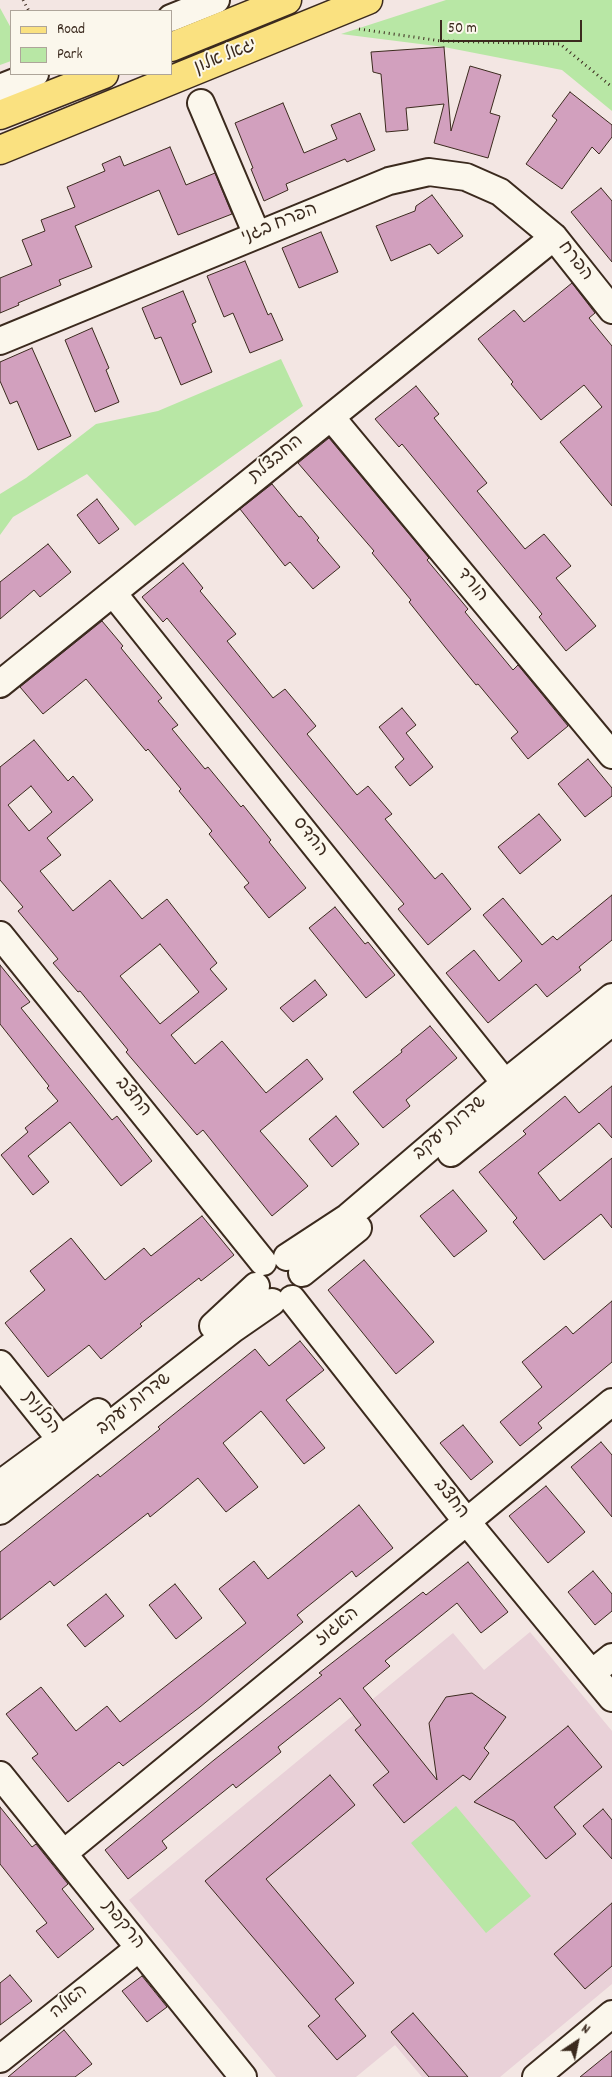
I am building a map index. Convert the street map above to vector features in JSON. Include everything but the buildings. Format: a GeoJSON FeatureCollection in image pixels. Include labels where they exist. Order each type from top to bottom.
{"type":"FeatureCollection","features":[{"type":"Feature","properties":{"kind":"main road","name":"יגאל אלון"},"geometry":{"type":"LineString","coordinates":[[172,47],[287,0]]}},
{"type":"Feature","properties":{"kind":"main road","name":"יגאל אלון"},"geometry":{"type":"LineString","coordinates":[[0,150],[368,0]]}},
{"type":"Feature","properties":{"kind":"main road"},"geometry":{"type":"LineString","coordinates":[[0,115],[101,75]]}},
{"type":"Feature","properties":{"kind":"street"},"geometry":{"type":"LineString","coordinates":[[172,18],[216,0]]}},
{"type":"Feature","properties":{"kind":"street"},"geometry":{"type":"LineString","coordinates":[[0,88],[32,75]]}},
{"type":"Feature","properties":{"kind":"street"},"geometry":{"type":"LineString","coordinates":[[202,103],[258,234]]}},
{"type":"Feature","properties":{"kind":"street","name":"הפרח בגני"},"geometry":{"type":"LineString","coordinates":[[0,341],[388,181],[429,172],[466,177],[500,192],[554,237]]}},
{"type":"Feature","properties":{"kind":"street","name":"הפרח"},"geometry":{"type":"LineString","coordinates":[[554,237],[612,310]]}},
{"type":"Feature","properties":{"kind":"street","name":"החבצלת"},"geometry":{"type":"LineString","coordinates":[[0,684],[554,237]]}},
{"type":"Feature","properties":{"kind":"street","name":"הורד"},"geometry":{"type":"LineString","coordinates":[[330,417],[612,755]]}},
{"type":"Feature","properties":{"kind":"street","name":"ההדס"},"geometry":{"type":"LineString","coordinates":[[113,593],[505,1083]]}},
{"type":"Feature","properties":{"kind":"street","name":"החצב"},"geometry":{"type":"LineString","coordinates":[[0,935],[279,1280],[467,1522],[612,1698]]}},
{"type":"Feature","properties":{"kind":"street","name":"שדרות יעקב"},"geometry":{"type":"LineString","coordinates":[[0,1511],[233,1329],[279,1280],[348,1217],[505,1083],[612,998]]}},
{"type":"Feature","properties":{"kind":"street","name":"שדרות יעקב"},"geometry":{"type":"LineString","coordinates":[[0,1484],[225,1316],[279,1280],[612,1022]]}},
{"type":"Feature","properties":{"kind":"street","name":"הכלנית"},"geometry":{"type":"LineString","coordinates":[[0,1364],[61,1440]]}},
{"type":"Feature","properties":{"kind":"street","name":"האגוז"},"geometry":{"type":"LineString","coordinates":[[64,1853],[612,1402]]}},
{"type":"Feature","properties":{"kind":"street"},"geometry":{"type":"LineString","coordinates":[[592,1673],[612,1657]]}},
{"type":"Feature","properties":{"kind":"street","name":"הרקפת"},"geometry":{"type":"LineString","coordinates":[[0,1775],[243,2077]]}},
{"type":"Feature","properties":{"kind":"street","name":"האלה"},"geometry":{"type":"LineString","coordinates":[[0,2059],[139,1948]]}},
{"type":"Feature","properties":{"kind":"street"},"geometry":{"type":"LineString","coordinates":[[536,2077],[612,2014]]}},
{"type":"Feature","properties":{"kind":"path"},"geometry":{"type":"LineString","coordinates":[[352,28],[441,41],[560,44],[612,87]]}},
{"type":"Feature","properties":{"kind":"shaded area"},"geometry":{"type":"Polygon","coordinates":[[[530,1632],[612,1731],[612,1984],[500,2077],[422,2077],[395,2045],[356,2077],[276,2077],[129,1900],[453,1633],[484,1670],[530,1632]]]}},
{"type":"Feature","properties":{"kind":"green space"},"geometry":{"type":"Polygon","coordinates":[[[446,0],[612,0],[612,111],[562,70],[444,47],[341,34],[446,0]]]}},
{"type":"Feature","properties":{"kind":"green space"},"geometry":{"type":"Polygon","coordinates":[[[0,8],[10,26],[10,61],[0,65],[0,8]]]}},
{"type":"Feature","properties":{"kind":"green space"},"geometry":{"type":"Polygon","coordinates":[[[281,359],[303,406],[135,526],[87,474],[13,517],[0,535],[0,494],[26,478],[96,424],[158,411],[281,359]]]}},
{"type":"Feature","properties":{"kind":"green space"},"geometry":{"type":"Polygon","coordinates":[[[456,1806],[531,1896],[486,1933],[411,1843],[456,1806]]]}}]}
